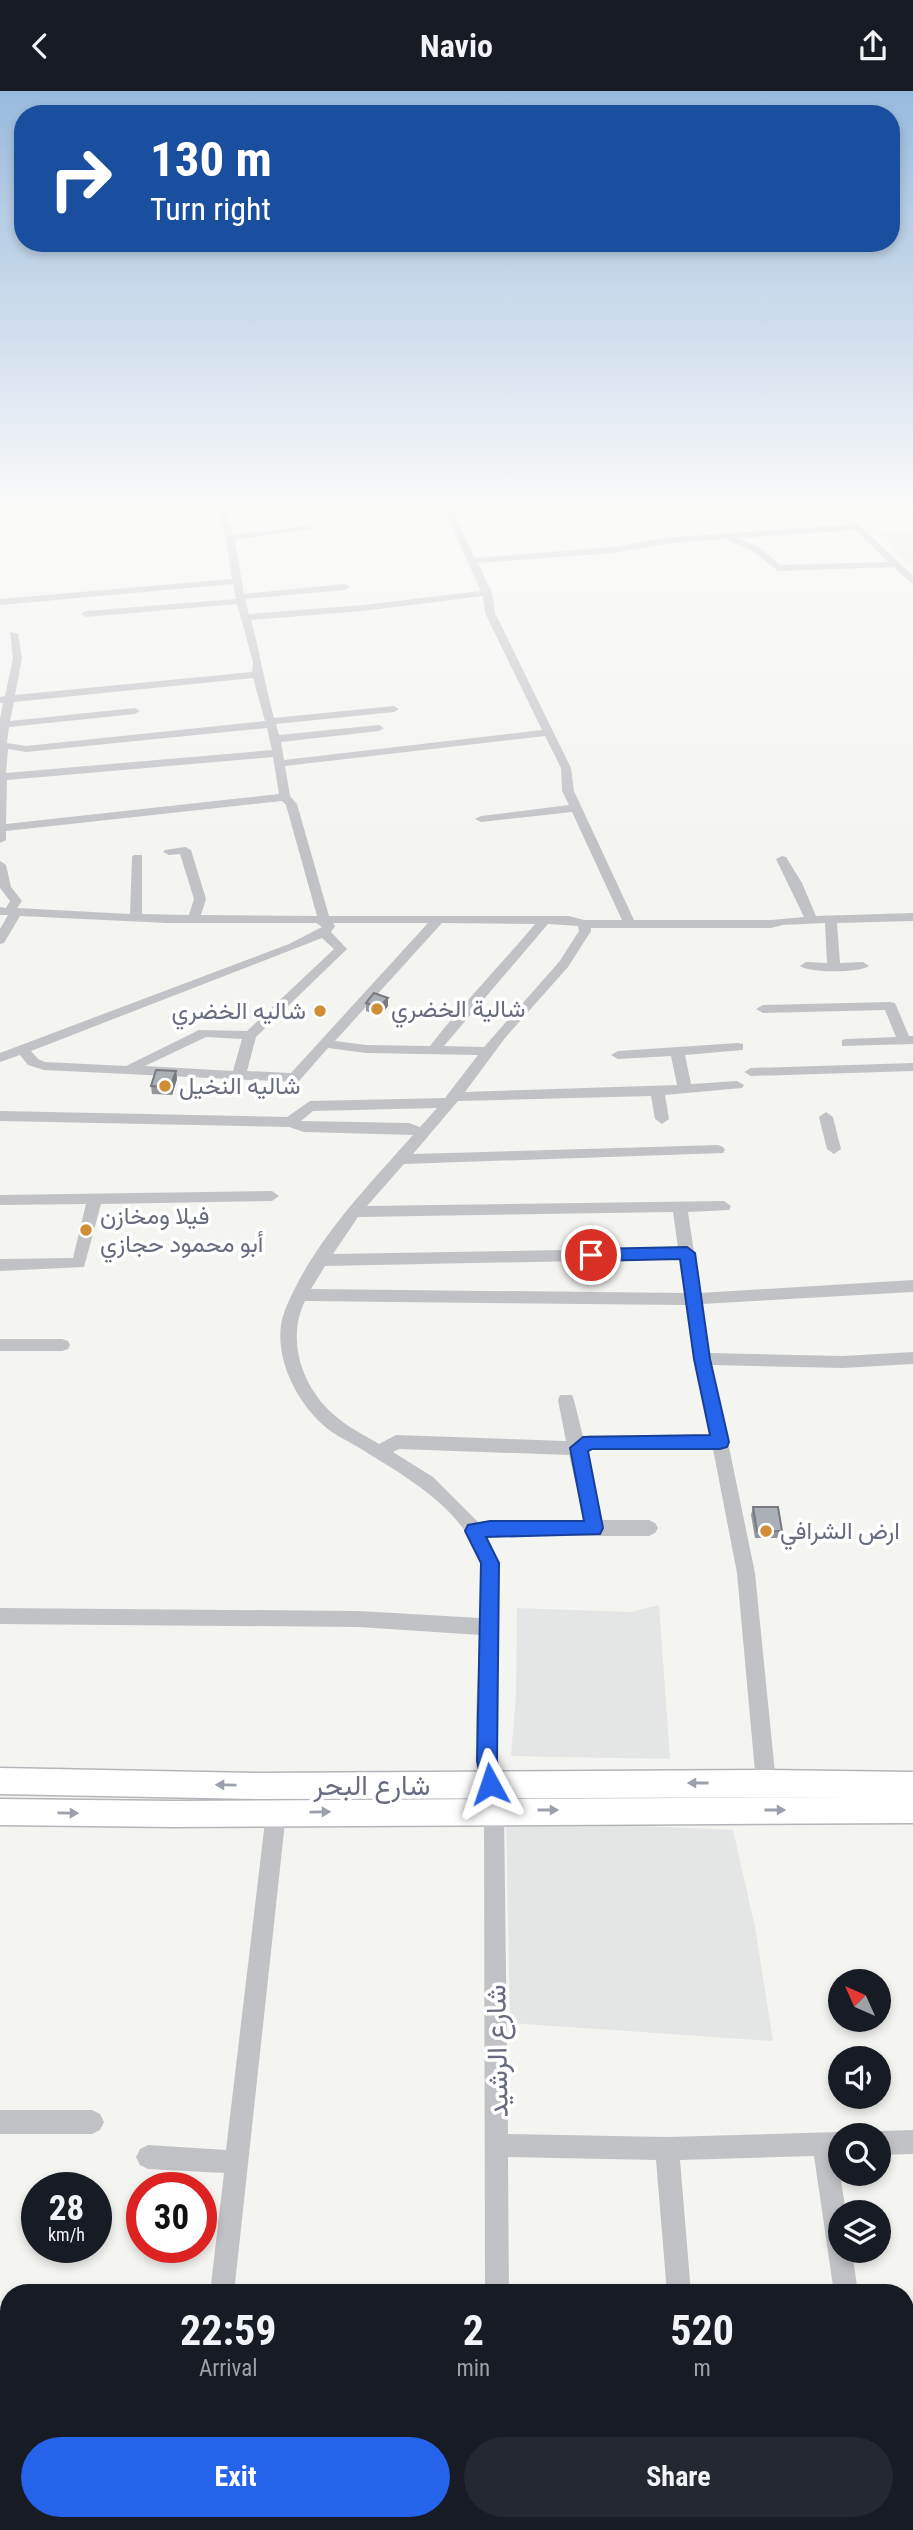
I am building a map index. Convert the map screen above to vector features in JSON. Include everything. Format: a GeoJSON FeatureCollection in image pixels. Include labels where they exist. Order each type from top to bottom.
{"type":"FeatureCollection","features":[{"type":"Feature","properties":{"kind":"main road","name":"شارع البحر"},"geometry":{"type":"LineString","coordinates":[[0,1781],[258,1786],[492,1797],[658,1797],[913,1809]]}},
{"type":"Feature","properties":{"kind":"main road","name":"شارع البحر"},"geometry":{"type":"LineString","coordinates":[[658,1797],[766,1783],[913,1785]]}},
{"type":"Feature","properties":{"kind":"main road","name":"شارع البحر"},"geometry":{"type":"LineString","coordinates":[[0,1812],[276,1813],[492,1797]]}},
{"type":"Feature","properties":{"kind":"street"},"geometry":{"type":"LineString","coordinates":[[239,1074],[250,1035],[341,949],[322,927],[323,915],[291,804],[285,797],[275,739],[257,675],[258,662],[248,617],[276,615]]}},
{"type":"Feature","properties":{"kind":"street"},"geometry":{"type":"LineString","coordinates":[[490,615],[566,768],[568,791],[629,922]]}},
{"type":"Feature","properties":{"kind":"street"},"geometry":{"type":"LineString","coordinates":[[13,634],[18,645],[5,699],[2,725],[0,832],[285,797]]}},
{"type":"Feature","properties":{"kind":"street"},"geometry":{"type":"LineString","coordinates":[[5,699],[257,675]]}},
{"type":"Feature","properties":{"kind":"street"},"geometry":{"type":"LineString","coordinates":[[2,762],[10,755],[26,750],[394,709]]}},
{"type":"Feature","properties":{"kind":"street"},"geometry":{"type":"LineString","coordinates":[[2,725],[135,711]]}},
{"type":"Feature","properties":{"kind":"street"},"geometry":{"type":"LineString","coordinates":[[275,739],[379,728]]}},
{"type":"Feature","properties":{"kind":"street"},"geometry":{"type":"LineString","coordinates":[[1,777],[278,758],[549,732]]}},
{"type":"Feature","properties":{"kind":"street"},"geometry":{"type":"LineString","coordinates":[[2,742],[26,750]]}},
{"type":"Feature","properties":{"kind":"street"},"geometry":{"type":"LineString","coordinates":[[481,818],[576,808]]}},
{"type":"Feature","properties":{"kind":"street"},"geometry":{"type":"LineString","coordinates":[[169,852],[185,850],[200,898],[194,919]]}},
{"type":"Feature","properties":{"kind":"street"},"geometry":{"type":"LineString","coordinates":[[136,918],[138,857]]}},
{"type":"Feature","properties":{"kind":"street"},"geometry":{"type":"LineString","coordinates":[[782,859],[812,920]]}},
{"type":"Feature","properties":{"kind":"street"},"geometry":{"type":"LineString","coordinates":[[0,865],[5,887],[16,901],[8,912],[0,940]]}},
{"type":"Feature","properties":{"kind":"street"},"geometry":{"type":"LineString","coordinates":[[200,898],[238,920]]}},
{"type":"Feature","properties":{"kind":"street"},"geometry":{"type":"LineString","coordinates":[[8,912],[238,920],[322,927],[439,919],[544,920],[584,924],[771,924],[783,921],[913,917]]}},
{"type":"Feature","properties":{"kind":"street"},"geometry":{"type":"LineString","coordinates":[[23,1050],[33,1062],[44,1066],[294,1078],[439,919]]}},
{"type":"Feature","properties":{"kind":"street"},"geometry":{"type":"LineString","coordinates":[[831,919],[834,967]]}},
{"type":"Feature","properties":{"kind":"street"},"geometry":{"type":"LineString","coordinates":[[434,1050],[458,1017],[503,971],[544,920]]}},
{"type":"Feature","properties":{"kind":"street","name":"شارع الرشيد"},"geometry":{"type":"LineString","coordinates":[[497,2284],[498,2145],[492,1797],[487,1761],[490,1563],[470,1523],[427,1482],[328,1421],[313,1403],[291,1364],[289,1324],[300,1295],[355,1212],[564,964],[585,931],[584,924]]}},
{"type":"Feature","properties":{"kind":"street"},"geometry":{"type":"LineString","coordinates":[[0,1058],[293,947],[322,927]]}},
{"type":"Feature","properties":{"kind":"street"},"geometry":{"type":"LineString","coordinates":[[806,966],[863,966]]}},
{"type":"Feature","properties":{"kind":"street"},"geometry":{"type":"LineString","coordinates":[[762,1009],[890,1006],[909,1040],[848,1043]]}},
{"type":"Feature","properties":{"kind":"street"},"geometry":{"type":"LineString","coordinates":[[129,1069],[204,1033],[250,1035]]}},
{"type":"Feature","properties":{"kind":"street"},"geometry":{"type":"LineString","coordinates":[[327,1044],[366,1049],[488,1051]]}},
{"type":"Feature","properties":{"kind":"street"},"geometry":{"type":"LineString","coordinates":[[618,1055],[738,1047]]}},
{"type":"Feature","properties":{"kind":"street"},"geometry":{"type":"LineString","coordinates":[[677,1051],[685,1089]]}},
{"type":"Feature","properties":{"kind":"street"},"geometry":{"type":"LineString","coordinates":[[751,1072],[913,1067]]}},
{"type":"Feature","properties":{"kind":"street"},"geometry":{"type":"LineString","coordinates":[[290,1122],[310,1106],[737,1085]]}},
{"type":"Feature","properties":{"kind":"street"},"geometry":{"type":"LineString","coordinates":[[657,1091],[662,1119]]}},
{"type":"Feature","properties":{"kind":"street"},"geometry":{"type":"LineString","coordinates":[[0,1116],[290,1122],[304,1127],[409,1128],[422,1133]]}},
{"type":"Feature","properties":{"kind":"street"},"geometry":{"type":"LineString","coordinates":[[825,1117],[834,1149]]}},
{"type":"Feature","properties":{"kind":"street"},"geometry":{"type":"LineString","coordinates":[[400,1159],[718,1150]]}},
{"type":"Feature","properties":{"kind":"street"},"geometry":{"type":"LineString","coordinates":[[0,1200],[272,1196]]}},
{"type":"Feature","properties":{"kind":"street"},"geometry":{"type":"LineString","coordinates":[[0,1265],[79,1263],[95,1199]]}},
{"type":"Feature","properties":{"kind":"street"},"geometry":{"type":"LineString","coordinates":[[680,1206],[702,1359],[746,1573],[766,1783]]}},
{"type":"Feature","properties":{"kind":"street"},"geometry":{"type":"LineString","coordinates":[[355,1212],[724,1206]]}},
{"type":"Feature","properties":{"kind":"street"},"geometry":{"type":"LineString","coordinates":[[321,1260],[687,1253]]}},
{"type":"Feature","properties":{"kind":"street"},"geometry":{"type":"LineString","coordinates":[[300,1295],[694,1299],[913,1286]]}},
{"type":"Feature","properties":{"kind":"street"},"geometry":{"type":"LineString","coordinates":[[0,1345],[62,1345]]}},
{"type":"Feature","properties":{"kind":"street"},"geometry":{"type":"LineString","coordinates":[[702,1359],[843,1362],[913,1358]]}},
{"type":"Feature","properties":{"kind":"street"},"geometry":{"type":"LineString","coordinates":[[566,1399],[594,1528]]}},
{"type":"Feature","properties":{"kind":"street"},"geometry":{"type":"LineString","coordinates":[[380,1452],[396,1442],[578,1448],[589,1442],[720,1442]]}},
{"type":"Feature","properties":{"kind":"street"},"geometry":{"type":"LineString","coordinates":[[474,1531],[490,1528],[649,1528]]}},
{"type":"Feature","properties":{"kind":"street"},"geometry":{"type":"LineString","coordinates":[[0,1616],[359,1619],[489,1627]]}},
{"type":"Feature","properties":{"kind":"street"},"geometry":{"type":"LineString","coordinates":[[223,2284],[276,1813]]}},
{"type":"Feature","properties":{"kind":"street"},"geometry":{"type":"LineString","coordinates":[[0,2122],[92,2122]]}},
{"type":"Feature","properties":{"kind":"street"},"geometry":{"type":"LineString","coordinates":[[891,2143],[913,2142]]}},
{"type":"Feature","properties":{"kind":"street"},"geometry":{"type":"LineString","coordinates":[[498,2145],[667,2149],[828,2145]]}},
{"type":"Feature","properties":{"kind":"street"},"geometry":{"type":"LineString","coordinates":[[667,2149],[678,2284]]}},
{"type":"Feature","properties":{"kind":"street"},"geometry":{"type":"LineString","coordinates":[[148,2157],[235,2162]]}},
{"type":"Feature","properties":{"kind":"street"},"geometry":{"type":"LineString","coordinates":[[836,2186],[845,2284]]}},
{"type":"Feature","properties":{"kind":"shaded area"},"geometry":{"type":"Polygon","coordinates":[[[659,1605],[670,1759],[511,1756],[516,1695],[517,1608],[630,1612],[659,1605]]]}},
{"type":"Feature","properties":{"kind":"shaded area"},"geometry":{"type":"Polygon","coordinates":[[[506,1820],[733,1830],[755,1927],[773,2041],[510,2023],[506,1820]]]}},
{"type":"Feature","properties":{"kind":"building"},"geometry":{"type":"Polygon","coordinates":[[[374,993],[388,998],[379,1007],[366,1003],[374,993]]]}},
{"type":"Feature","properties":{"kind":"building"},"geometry":{"type":"Polygon","coordinates":[[[156,1070],[176,1071],[170,1087],[151,1086],[156,1070]]]}},
{"type":"Feature","properties":{"kind":"building"},"geometry":{"type":"Polygon","coordinates":[[[753,1507],[778,1507],[782,1531],[757,1531],[753,1507]]]}},
{"type":"Feature","properties":{"kind":"place","name":"شالية الخضري"},"geometry":{"type":"Point","coordinates":[377,1009]}},
{"type":"Feature","properties":{"kind":"place","name":"شاليه الخضري"},"geometry":{"type":"Point","coordinates":[320,1011]}},
{"type":"Feature","properties":{"kind":"place","name":"شاليه النخيل"},"geometry":{"type":"Point","coordinates":[165,1086]}},
{"type":"Feature","properties":{"kind":"place","name":"فيلا ومخازن أبو محمود حجازي"},"geometry":{"type":"Point","coordinates":[86,1230]}},
{"type":"Feature","properties":{"kind":"place","name":"ارض الشرافي"},"geometry":{"type":"Point","coordinates":[766,1531]}},
{"type":"Feature","properties":{"kind":"route"},"geometry":{"type":"LineString","coordinates":[[490,1784],[487,1761],[490,1563],[474,1531],[490,1528],[594,1528],[578,1448],[589,1442],[720,1442],[702,1359],[687,1253],[591,1255]]}}]}
